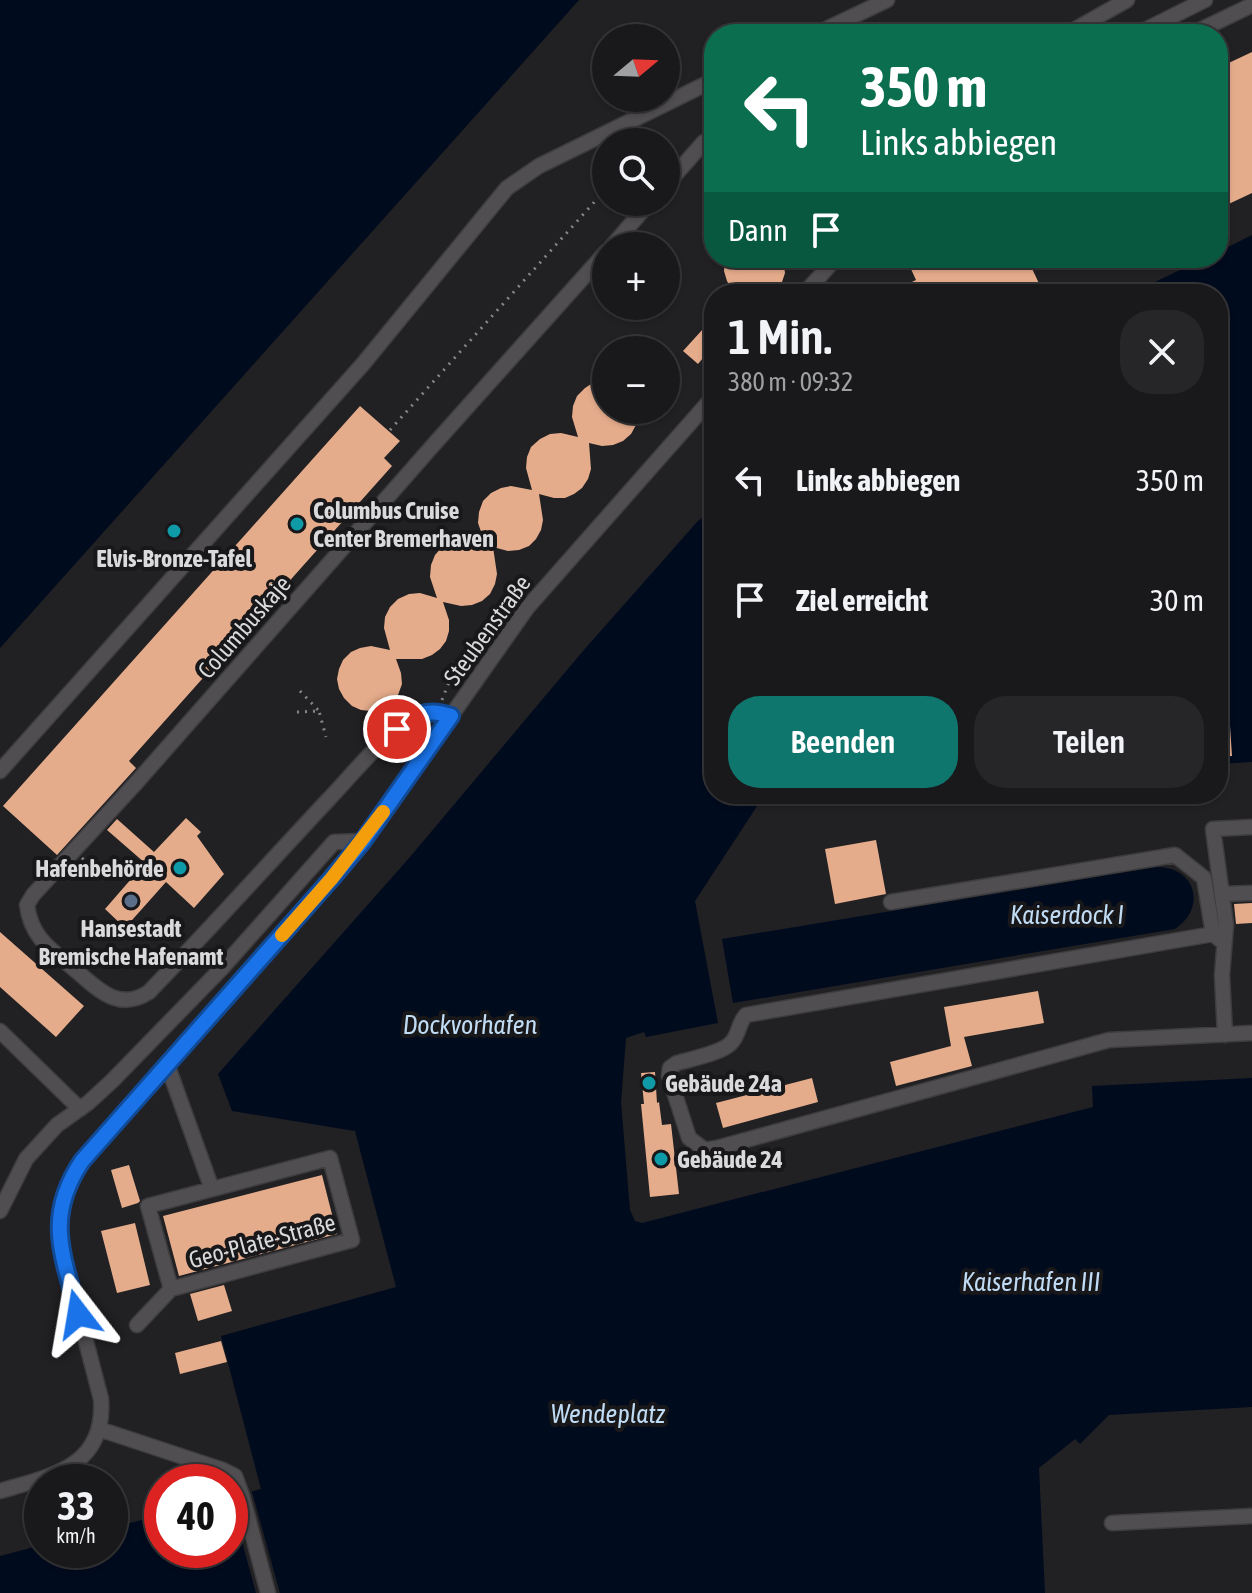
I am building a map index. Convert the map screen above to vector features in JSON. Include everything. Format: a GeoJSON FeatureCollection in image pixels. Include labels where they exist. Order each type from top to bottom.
{"type":"FeatureCollection","features":[{"type":"Feature","properties":{"kind":"street"},"geometry":{"type":"LineString","coordinates":[[837,24],[887,0]]}},
{"type":"Feature","properties":{"kind":"street"},"geometry":{"type":"LineString","coordinates":[[1085,24],[1127,0]]}},
{"type":"Feature","properties":{"kind":"street"},"geometry":{"type":"LineString","coordinates":[[1157,24],[1205,0]]}},
{"type":"Feature","properties":{"kind":"street"},"geometry":{"type":"LineString","coordinates":[[1213,24],[1252,5]]}},
{"type":"Feature","properties":{"kind":"street"},"geometry":{"type":"LineString","coordinates":[[0,771],[363,364],[507,188],[539,166],[704,85]]}},
{"type":"Feature","properties":{"kind":"street"},"geometry":{"type":"LineString","coordinates":[[680,169],[704,142]]}},
{"type":"Feature","properties":{"kind":"street"},"geometry":{"type":"LineString","coordinates":[[624,232],[638,216]]}},
{"type":"Feature","properties":{"kind":"street","name":"Columbuskaje"},"geometry":{"type":"LineString","coordinates":[[451,716],[428,712],[397,729],[359,766],[201,939],[141,997],[110,997],[99,991],[44,943],[29,922],[27,905],[33,895],[592,268]]}},
{"type":"Feature","properties":{"kind":"street"},"geometry":{"type":"LineString","coordinates":[[813,284],[827,268]]}},
{"type":"Feature","properties":{"kind":"street","name":"Steubenstraße"},"geometry":{"type":"LineString","coordinates":[[99,1429],[101,1399],[59,1238],[61,1207],[69,1183],[82,1161],[363,841],[527,608],[704,407]]}},
{"type":"Feature","properties":{"kind":"street"},"geometry":{"type":"LineString","coordinates":[[1252,827],[1213,829],[1226,925],[1218,938],[746,1015],[739,1023],[730,1045],[677,1063],[670,1068],[669,1076],[689,1138],[705,1150],[1109,1040],[1252,1033]]}},
{"type":"Feature","properties":{"kind":"street"},"geometry":{"type":"LineString","coordinates":[[0,1211],[26,1159],[57,1125],[112,1081],[222,968],[334,842],[363,841]]}},
{"type":"Feature","properties":{"kind":"street"},"geometry":{"type":"LineString","coordinates":[[891,902],[1175,855],[1204,878],[1218,938],[1225,1035]]}},
{"type":"Feature","properties":{"kind":"street"},"geometry":{"type":"LineString","coordinates":[[1222,894],[1252,893]]}},
{"type":"Feature","properties":{"kind":"street"},"geometry":{"type":"LineString","coordinates":[[0,1031],[80,1109]]}},
{"type":"Feature","properties":{"kind":"street"},"geometry":{"type":"LineString","coordinates":[[167,1064],[212,1189]]}},
{"type":"Feature","properties":{"kind":"street","name":"Geo-Plate-Straße"},"geometry":{"type":"LineString","coordinates":[[137,1325],[171,1289],[352,1240],[330,1158],[148,1206],[171,1289]]}},
{"type":"Feature","properties":{"kind":"street"},"geometry":{"type":"LineString","coordinates":[[0,1491],[64,1471],[87,1451],[99,1429],[213,1467],[235,1476],[238,1481],[268,1593]]}},
{"type":"Feature","properties":{"kind":"street"},"geometry":{"type":"LineString","coordinates":[[1112,1523],[1252,1516]]}},
{"type":"Feature","properties":{"kind":"path"},"geometry":{"type":"LineString","coordinates":[[390,430],[592,205]]}},
{"type":"Feature","properties":{"kind":"path"},"geometry":{"type":"LineString","coordinates":[[300,691],[319,711],[326,737]]}},
{"type":"Feature","properties":{"kind":"path"},"geometry":{"type":"LineString","coordinates":[[297,712],[319,711]]}},
{"type":"Feature","properties":{"kind":"water"},"geometry":{"type":"Polygon","coordinates":[[[0,0],[579,0],[0,648],[0,0]]]}},
{"type":"Feature","properties":{"kind":"water"},"geometry":{"type":"Polygon","coordinates":[[[1252,235],[1252,762],[1228,763],[1228,284],[1151,284],[1184,268],[1228,268],[1228,247],[1252,235]]]}},
{"type":"Feature","properties":{"kind":"water"},"geometry":{"type":"Polygon","coordinates":[[[704,516],[704,804],[758,804],[695,901],[718,1023],[646,1037],[644,1032],[626,1038],[621,1102],[630,1210],[635,1221],[642,1223],[1093,1107],[1092,1086],[1252,1078],[1252,1407],[1109,1415],[1080,1444],[1075,1439],[1039,1468],[1045,1593],[0,1593],[0,1556],[24,1550],[24,1568],[128,1568],[128,1524],[144,1520],[144,1568],[248,1568],[248,1493],[261,1489],[221,1336],[396,1287],[355,1131],[232,1111],[218,1074],[410,857],[583,651],[704,516]]]}},
{"type":"Feature","properties":{"kind":"water","name":"Kaiserdock I"},"geometry":{"type":"Polygon","coordinates":[[[1157,867],[1181,874],[1193,890],[1191,910],[1175,929],[733,1003],[722,939],[1157,867]]]}},
{"type":"Feature","properties":{"kind":"pier"},"geometry":{"type":"Polygon","coordinates":[[[252,1492],[280,1593],[256,1593],[248,1564],[248,1493],[252,1492]]]}},
{"type":"Feature","properties":{"kind":"building"},"geometry":{"type":"Polygon","coordinates":[[[1252,52],[1252,193],[1228,204],[1228,63],[1252,52]]]}},
{"type":"Feature","properties":{"kind":"building"},"geometry":{"type":"Polygon","coordinates":[[[724,268],[784,268],[785,273],[780,284],[729,284],[724,268]]]}},
{"type":"Feature","properties":{"kind":"building"},"geometry":{"type":"Polygon","coordinates":[[[911,268],[1032,268],[1039,284],[908,284],[916,280],[911,268]]]}},
{"type":"Feature","properties":{"kind":"building"},"geometry":{"type":"Polygon","coordinates":[[[703,329],[704,357],[698,364],[683,351],[703,329]]]}},
{"type":"Feature","properties":{"kind":"building"},"geometry":{"type":"Polygon","coordinates":[[[592,383],[592,424],[636,424],[631,434],[613,445],[589,443],[591,469],[582,488],[574,494],[554,498],[539,494],[543,520],[536,539],[519,550],[493,547],[497,574],[495,584],[482,601],[461,606],[443,602],[449,620],[446,641],[432,655],[422,659],[396,659],[402,684],[391,703],[371,711],[352,706],[339,689],[337,679],[343,660],[360,648],[371,646],[390,650],[384,628],[385,617],[398,599],[420,593],[437,598],[430,577],[435,555],[453,541],[463,539],[485,543],[478,523],[483,501],[501,488],[511,486],[532,490],[526,468],[531,447],[550,434],[578,437],[572,417],[573,406],[592,383]]]}},
{"type":"Feature","properties":{"kind":"building","name":"Columbus Cruise Center Bremerhaven"},"geometry":{"type":"Polygon","coordinates":[[[360,406],[400,441],[384,458],[392,466],[129,761],[136,768],[57,855],[3,806],[360,406]]]}},
{"type":"Feature","properties":{"kind":"building"},"geometry":{"type":"Polygon","coordinates":[[[1228,695],[1232,756],[1228,756],[1228,695]]]}},
{"type":"Feature","properties":{"kind":"building","name":"Hafenbehörde"},"geometry":{"type":"Polygon","coordinates":[[[186,818],[201,832],[197,836],[224,874],[194,908],[166,882],[125,928],[105,909],[145,863],[107,830],[117,819],[154,852],[186,818]]]}},
{"type":"Feature","properties":{"kind":"building"},"geometry":{"type":"Polygon","coordinates":[[[876,840],[886,894],[835,904],[825,849],[876,840]]]}},
{"type":"Feature","properties":{"kind":"building"},"geometry":{"type":"Polygon","coordinates":[[[1252,903],[1252,923],[1236,924],[1234,904],[1252,903]]]}},
{"type":"Feature","properties":{"kind":"building"},"geometry":{"type":"Polygon","coordinates":[[[0,932],[84,1006],[56,1037],[0,987],[0,932]]]}},
{"type":"Feature","properties":{"kind":"building"},"geometry":{"type":"Polygon","coordinates":[[[1038,991],[1044,1023],[964,1037],[972,1066],[896,1086],[890,1062],[951,1046],[944,1007],[1038,991]]]}},
{"type":"Feature","properties":{"kind":"building","name":"Gebäude 24"},"geometry":{"type":"Polygon","coordinates":[[[655,1072],[662,1125],[671,1124],[679,1194],[650,1197],[641,1073],[655,1072]]]}},
{"type":"Feature","properties":{"kind":"building"},"geometry":{"type":"Polygon","coordinates":[[[812,1078],[818,1102],[723,1128],[716,1103],[812,1078]]]}},
{"type":"Feature","properties":{"kind":"building"},"geometry":{"type":"Polygon","coordinates":[[[129,1165],[140,1201],[122,1208],[111,1170],[129,1165]]]}},
{"type":"Feature","properties":{"kind":"building"},"geometry":{"type":"Polygon","coordinates":[[[322,1175],[337,1234],[179,1276],[163,1216],[322,1175]]]}},
{"type":"Feature","properties":{"kind":"building"},"geometry":{"type":"Polygon","coordinates":[[[135,1223],[150,1285],[117,1293],[101,1231],[135,1223]]]}},
{"type":"Feature","properties":{"kind":"building"},"geometry":{"type":"Polygon","coordinates":[[[224,1285],[232,1311],[198,1321],[190,1294],[224,1285]]]}},
{"type":"Feature","properties":{"kind":"building"},"geometry":{"type":"Polygon","coordinates":[[[221,1341],[227,1362],[180,1374],[175,1353],[221,1341]]]}},
{"type":"Feature","properties":{"kind":"slow traffic"},"geometry":{"type":"LineString","coordinates":[[282,935],[363,841],[383,812]]}},
{"type":"Feature","properties":{"kind":"place","name":"Columbus Cruise Center Bremerhaven"},"geometry":{"type":"Point","coordinates":[297,524]}},
{"type":"Feature","properties":{"kind":"place","name":"Elvis-Bronze-Tafel"},"geometry":{"type":"Point","coordinates":[174,531]}},
{"type":"Feature","properties":{"kind":"place","name":"Hafenbehörde"},"geometry":{"type":"Point","coordinates":[180,868]}},
{"type":"Feature","properties":{"kind":"place","name":"Hansestadt Bremische Hafenamt"},"geometry":{"type":"Point","coordinates":[131,901]}},
{"type":"Feature","properties":{"kind":"place","name":"Gebäude 24a"},"geometry":{"type":"Point","coordinates":[649,1083]}},
{"type":"Feature","properties":{"kind":"place","name":"Gebäude 24"},"geometry":{"type":"Point","coordinates":[661,1159]}},
{"type":"Feature","properties":{"kind":"route"},"geometry":{"type":"LineString","coordinates":[[78,1314],[59,1238],[58,1222],[65,1190],[72,1175],[363,841],[451,716],[428,712],[397,729]]}},
{"type":"Feature","properties":{"kind":"water label","name":"Dockvorhafen"},"geometry":{"type":"Point","coordinates":[470,1025]}},
{"type":"Feature","properties":{"kind":"water label","name":"Kaiserhafen III"},"geometry":{"type":"Point","coordinates":[1031,1282]}},
{"type":"Feature","properties":{"kind":"water label","name":"Wendeplatz"},"geometry":{"type":"Point","coordinates":[608,1414]}}]}
